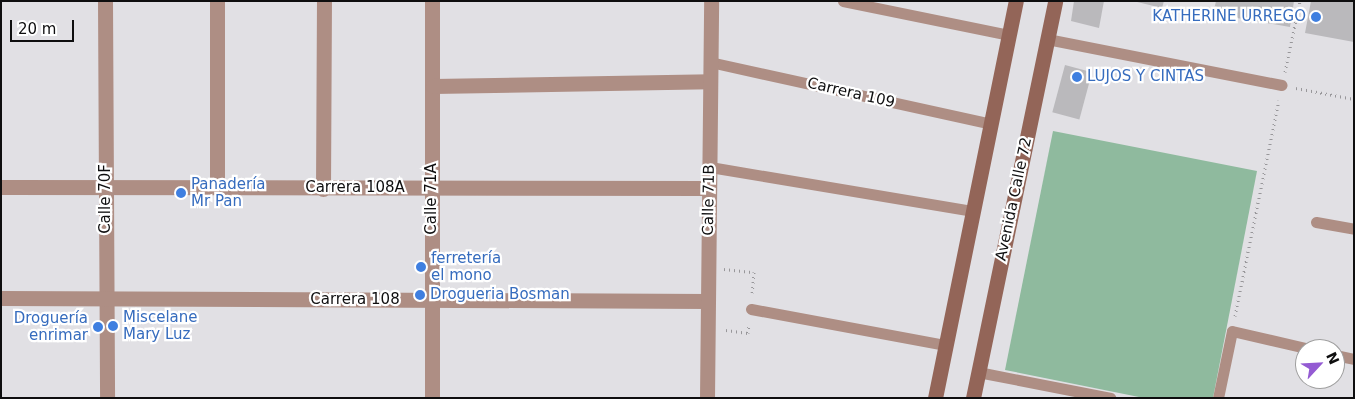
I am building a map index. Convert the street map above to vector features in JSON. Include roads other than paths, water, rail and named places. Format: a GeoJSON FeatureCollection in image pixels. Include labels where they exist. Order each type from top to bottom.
{"type":"FeatureCollection","features":[{"type":"Feature","properties":{"kind":"main road"},"geometry":{"type":"LineString","coordinates":[[936,398],[1016,1]]}},
{"type":"Feature","properties":{"kind":"main road","name":"Avenida Calle 72"},"geometry":{"type":"LineString","coordinates":[[973,398],[1055,1]]}},
{"type":"Feature","properties":{"kind":"street","name":"Calle 70F"},"geometry":{"type":"LineString","coordinates":[[105,1],[106,398]]}},
{"type":"Feature","properties":{"kind":"street"},"geometry":{"type":"LineString","coordinates":[[217,1],[218,187]]}},
{"type":"Feature","properties":{"kind":"street"},"geometry":{"type":"LineString","coordinates":[[323,189],[324,1]]}},
{"type":"Feature","properties":{"kind":"street","name":"Calle 71A"},"geometry":{"type":"LineString","coordinates":[[432,1],[432,398]]}},
{"type":"Feature","properties":{"kind":"street","name":"Calle 71B"},"geometry":{"type":"LineString","coordinates":[[707,398],[711,1]]}},
{"type":"Feature","properties":{"kind":"street"},"geometry":{"type":"LineString","coordinates":[[433,86],[710,81]]}},
{"type":"Feature","properties":{"kind":"street","name":"Carrera 108A"},"geometry":{"type":"LineString","coordinates":[[1,187],[106,186],[323,189],[709,188]]}},
{"type":"Feature","properties":{"kind":"street","name":"Carrera 108"},"geometry":{"type":"LineString","coordinates":[[1,298],[432,301],[708,300]]}},
{"type":"Feature","properties":{"kind":"lane"},"geometry":{"type":"LineString","coordinates":[[843,1],[1009,35]]}},
{"type":"Feature","properties":{"kind":"lane"},"geometry":{"type":"LineString","coordinates":[[1047,39],[1282,85]]}},
{"type":"Feature","properties":{"kind":"lane","name":"Carrera 109"},"geometry":{"type":"LineString","coordinates":[[710,62],[991,124]]}},
{"type":"Feature","properties":{"kind":"lane"},"geometry":{"type":"LineString","coordinates":[[710,167],[974,211]]}},
{"type":"Feature","properties":{"kind":"lane"},"geometry":{"type":"LineString","coordinates":[[1316,222],[1354,229]]}},
{"type":"Feature","properties":{"kind":"lane"},"geometry":{"type":"LineString","coordinates":[[751,309],[946,345]]}},
{"type":"Feature","properties":{"kind":"lane"},"geometry":{"type":"LineString","coordinates":[[1218,398],[1232,331],[1295,346]]}},
{"type":"Feature","properties":{"kind":"lane"},"geometry":{"type":"LineString","coordinates":[[978,372],[1110,398]]}},
{"type":"Feature","properties":{"kind":"place","name":"KATHERINE URREGO"},"geometry":{"type":"Point","coordinates":[1316,17]}},
{"type":"Feature","properties":{"kind":"place","name":"LUJOS Y CINTAS"},"geometry":{"type":"Point","coordinates":[1077,77]}},
{"type":"Feature","properties":{"kind":"place","name":"Panadería Mr Pan"},"geometry":{"type":"Point","coordinates":[181,193]}},
{"type":"Feature","properties":{"kind":"place","name":"ferretería el mono"},"geometry":{"type":"Point","coordinates":[421,267]}},
{"type":"Feature","properties":{"kind":"place","name":"Drogueria Bosman"},"geometry":{"type":"Point","coordinates":[420,295]}},
{"type":"Feature","properties":{"kind":"place","name":"Miscelane Mary Luz"},"geometry":{"type":"Point","coordinates":[113,326]}},
{"type":"Feature","properties":{"kind":"place","name":"Droguería enrimar"},"geometry":{"type":"Point","coordinates":[98,327]}}]}
